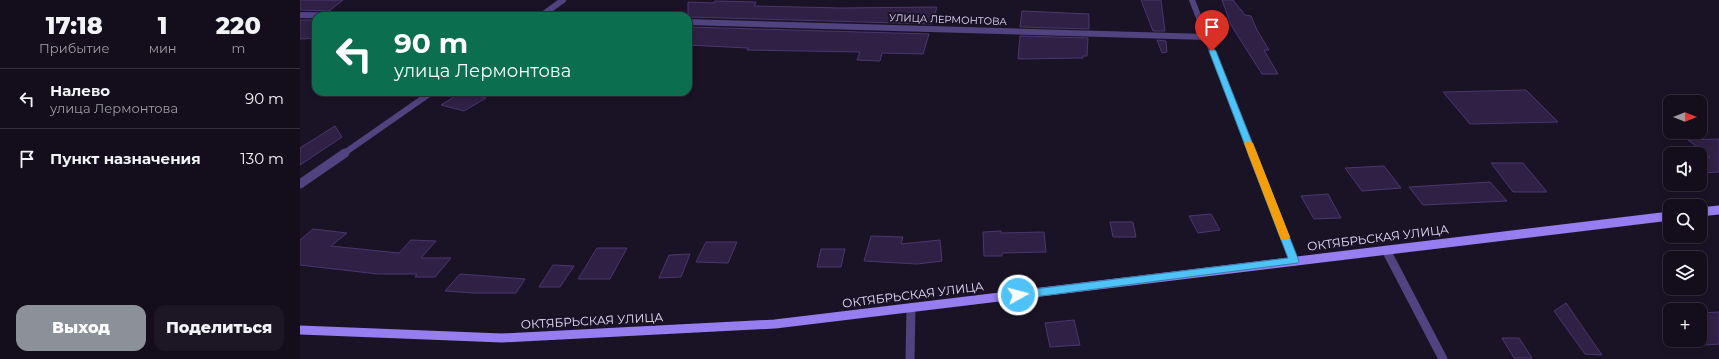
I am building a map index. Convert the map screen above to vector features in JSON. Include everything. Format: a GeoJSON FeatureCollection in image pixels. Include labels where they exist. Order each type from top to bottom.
{"type":"FeatureCollection","features":[{"type":"Feature","properties":{"kind":"street"},"geometry":{"type":"LineString","coordinates":[[546,12],[563,0]]}},
{"type":"Feature","properties":{"kind":"street"},"geometry":{"type":"LineString","coordinates":[[1192,0],[1294,261]]}},
{"type":"Feature","properties":{"kind":"street"},"geometry":{"type":"LineString","coordinates":[[300,15],[312,15]]}},
{"type":"Feature","properties":{"kind":"street","name":"УЛИЦА ЛЕРМОНТОВА"},"geometry":{"type":"LineString","coordinates":[[692,22],[1207,37]]}},
{"type":"Feature","properties":{"kind":"street"},"geometry":{"type":"LineString","coordinates":[[300,184],[426,96]]}},
{"type":"Feature","properties":{"kind":"street"},"geometry":{"type":"LineString","coordinates":[[1707,211],[1719,210]]}},
{"type":"Feature","properties":{"kind":"street","name":"ОКТЯБРЬСКАЯ УЛИЦА"},"geometry":{"type":"LineString","coordinates":[[300,330],[502,338],[775,324],[1663,217]]}},
{"type":"Feature","properties":{"kind":"street"},"geometry":{"type":"LineString","coordinates":[[1386,250],[1443,359]]}},
{"type":"Feature","properties":{"kind":"street"},"geometry":{"type":"LineString","coordinates":[[910,359],[911,308]]}},
{"type":"Feature","properties":{"kind":"building"},"geometry":{"type":"Polygon","coordinates":[[[300,0],[343,0],[329,11],[300,10],[300,0]]]}},
{"type":"Feature","properties":{"kind":"building"},"geometry":{"type":"Polygon","coordinates":[[[1141,0],[1161,0],[1165,31],[1153,31],[1141,0]]]}},
{"type":"Feature","properties":{"kind":"building"},"geometry":{"type":"Polygon","coordinates":[[[1222,0],[1233,0],[1245,15],[1251,16],[1257,30],[1269,50],[1264,50],[1278,74],[1262,74],[1231,25],[1222,0]]]}},
{"type":"Feature","properties":{"kind":"building"},"geometry":{"type":"Polygon","coordinates":[[[715,1],[756,2],[754,6],[841,8],[937,7],[932,24],[692,17],[692,12],[688,12],[688,2],[714,3],[715,1]]]}},
{"type":"Feature","properties":{"kind":"building"},"geometry":{"type":"Polygon","coordinates":[[[1022,11],[1089,14],[1089,29],[1020,27],[1022,11]]]}},
{"type":"Feature","properties":{"kind":"building"},"geometry":{"type":"Polygon","coordinates":[[[300,20],[312,20],[312,38],[300,39],[300,20]]]}},
{"type":"Feature","properties":{"kind":"building"},"geometry":{"type":"Polygon","coordinates":[[[692,27],[929,34],[923,54],[882,53],[880,61],[857,60],[860,52],[747,50],[748,48],[692,45],[692,27]]]}},
{"type":"Feature","properties":{"kind":"building"},"geometry":{"type":"Polygon","coordinates":[[[1020,36],[1088,38],[1087,56],[1083,56],[1083,58],[1018,59],[1020,36]]]}},
{"type":"Feature","properties":{"kind":"building"},"geometry":{"type":"Polygon","coordinates":[[[1157,40],[1166,41],[1167,52],[1162,53],[1157,40]]]}},
{"type":"Feature","properties":{"kind":"building"},"geometry":{"type":"Polygon","coordinates":[[[1526,90],[1558,122],[1470,124],[1443,92],[1526,90]]]}},
{"type":"Feature","properties":{"kind":"building"},"geometry":{"type":"Polygon","coordinates":[[[456,96],[478,96],[486,98],[464,111],[441,105],[456,96]]]}},
{"type":"Feature","properties":{"kind":"building"},"geometry":{"type":"Polygon","coordinates":[[[335,126],[342,137],[300,165],[300,148],[335,126]]]}},
{"type":"Feature","properties":{"kind":"building"},"geometry":{"type":"Polygon","coordinates":[[[1719,139],[1719,172],[1707,173],[1707,157],[1710,157],[1707,155],[1707,147],[1697,147],[1688,140],[1719,139]]]}},
{"type":"Feature","properties":{"kind":"building"},"geometry":{"type":"Polygon","coordinates":[[[1491,163],[1523,163],[1547,192],[1513,192],[1491,163]]]}},
{"type":"Feature","properties":{"kind":"building"},"geometry":{"type":"Polygon","coordinates":[[[1384,166],[1401,188],[1362,191],[1345,168],[1384,166]]]}},
{"type":"Feature","properties":{"kind":"building"},"geometry":{"type":"Polygon","coordinates":[[[1490,182],[1507,201],[1423,205],[1409,187],[1490,182]]]}},
{"type":"Feature","properties":{"kind":"building"},"geometry":{"type":"Polygon","coordinates":[[[1328,194],[1341,218],[1314,219],[1301,196],[1328,194]]]}},
{"type":"Feature","properties":{"kind":"building"},"geometry":{"type":"Polygon","coordinates":[[[1211,214],[1220,230],[1198,233],[1189,216],[1211,214]]]}},
{"type":"Feature","properties":{"kind":"building"},"geometry":{"type":"Polygon","coordinates":[[[1110,222],[1133,222],[1136,237],[1113,237],[1110,222]]]}},
{"type":"Feature","properties":{"kind":"building"},"geometry":{"type":"Polygon","coordinates":[[[313,229],[347,233],[331,246],[399,253],[411,240],[436,241],[421,258],[451,258],[435,277],[415,277],[417,274],[378,274],[300,265],[300,240],[313,229]]]}},
{"type":"Feature","properties":{"kind":"building"},"geometry":{"type":"Polygon","coordinates":[[[1001,231],[1001,233],[1044,232],[1046,252],[1002,253],[1002,256],[984,256],[983,232],[1001,231]]]}},
{"type":"Feature","properties":{"kind":"building"},"geometry":{"type":"Polygon","coordinates":[[[871,236],[903,237],[901,244],[940,240],[942,261],[917,264],[864,261],[871,236]]]}},
{"type":"Feature","properties":{"kind":"building"},"geometry":{"type":"Polygon","coordinates":[[[706,242],[737,242],[728,263],[696,262],[706,242]]]}},
{"type":"Feature","properties":{"kind":"building"},"geometry":{"type":"Polygon","coordinates":[[[597,248],[627,248],[610,279],[578,279],[597,248]]]}},
{"type":"Feature","properties":{"kind":"building"},"geometry":{"type":"Polygon","coordinates":[[[821,249],[845,249],[841,267],[817,267],[821,249]]]}},
{"type":"Feature","properties":{"kind":"building"},"geometry":{"type":"Polygon","coordinates":[[[690,254],[681,277],[659,278],[669,255],[690,254]]]}},
{"type":"Feature","properties":{"kind":"building"},"geometry":{"type":"Polygon","coordinates":[[[553,265],[574,266],[560,287],[539,287],[553,265]]]}},
{"type":"Feature","properties":{"kind":"building"},"geometry":{"type":"Polygon","coordinates":[[[460,274],[525,279],[516,293],[445,291],[460,274]]]}},
{"type":"Feature","properties":{"kind":"building"},"geometry":{"type":"Polygon","coordinates":[[[1566,303],[1602,355],[1585,354],[1554,311],[1566,303]]]}},
{"type":"Feature","properties":{"kind":"building"},"geometry":{"type":"Polygon","coordinates":[[[1719,312],[1719,344],[1707,345],[1707,313],[1719,312]]]}},
{"type":"Feature","properties":{"kind":"building"},"geometry":{"type":"Polygon","coordinates":[[[1074,320],[1080,345],[1050,347],[1045,323],[1074,320]]]}},
{"type":"Feature","properties":{"kind":"building"},"geometry":{"type":"Polygon","coordinates":[[[1502,338],[1519,338],[1532,358],[1514,358],[1502,338]]]}},
{"type":"Feature","properties":{"kind":"slow traffic"},"geometry":{"type":"LineString","coordinates":[[1248,143],[1285,237]]}},
{"type":"Feature","properties":{"kind":"route"},"geometry":{"type":"LineString","coordinates":[[1018,295],[1294,261],[1212,51]]}}]}
